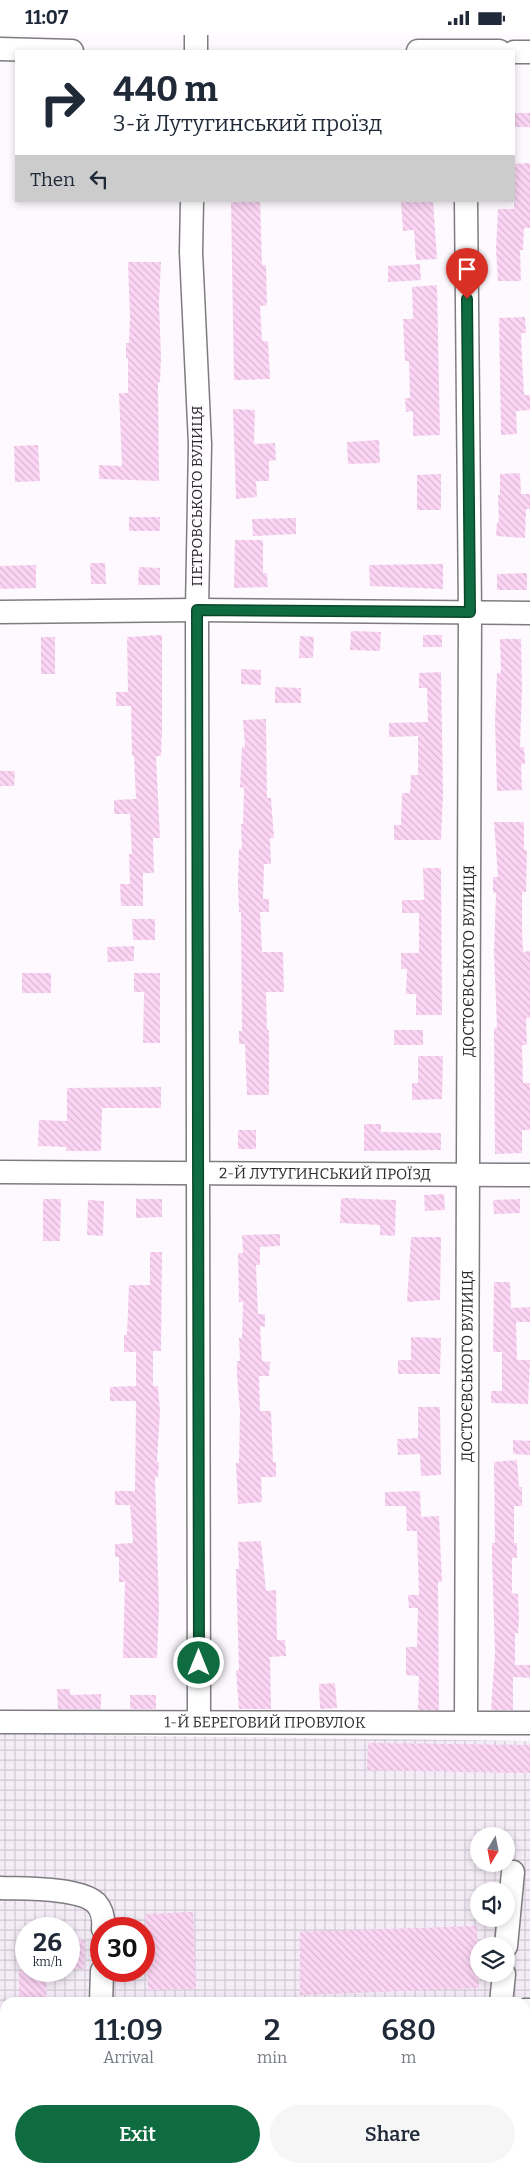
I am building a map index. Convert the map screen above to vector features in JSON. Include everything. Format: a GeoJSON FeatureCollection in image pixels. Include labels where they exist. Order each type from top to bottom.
{"type":"FeatureCollection","features":[{"type":"Feature","properties":{"kind":"street"},"geometry":{"type":"LineString","coordinates":[[196,35],[196,50]]}},
{"type":"Feature","properties":{"kind":"street"},"geometry":{"type":"LineString","coordinates":[[465,35],[465,50]]}},
{"type":"Feature","properties":{"kind":"street"},"geometry":{"type":"LineString","coordinates":[[0,49],[36,50]]}},
{"type":"Feature","properties":{"kind":"street"},"geometry":{"type":"LineString","coordinates":[[515,51],[530,52]]}},
{"type":"Feature","properties":{"kind":"street","name":"ПЕТРОВСЬКОГО ВУЛИЦЯ"},"geometry":{"type":"LineString","coordinates":[[192,202],[191,252],[200,444],[197,610],[199,1721]]}},
{"type":"Feature","properties":{"kind":"street","name":"ДОСТОЄВСЬКОГО ВУЛИЦЯ"},"geometry":{"type":"LineString","coordinates":[[466,202],[470,612],[466,1721]]}},
{"type":"Feature","properties":{"kind":"street"},"geometry":{"type":"LineString","coordinates":[[0,612],[197,610],[530,613]]}},
{"type":"Feature","properties":{"kind":"street","name":"2-Й ЛУТУГИНСЬКИЙ ПРОЇЗД"},"geometry":{"type":"LineString","coordinates":[[0,1172],[530,1175]]}},
{"type":"Feature","properties":{"kind":"street","name":"1-Й БЕРЕГОВИЙ ПРОВУЛОК"},"geometry":{"type":"LineString","coordinates":[[0,1722],[466,1721],[530,1723]]}},
{"type":"Feature","properties":{"kind":"street"},"geometry":{"type":"LineString","coordinates":[[507,1937],[513,1873]]}},
{"type":"Feature","properties":{"kind":"street"},"geometry":{"type":"LineString","coordinates":[[0,1888],[69,1891],[96,1903],[104,1917]]}},
{"type":"Feature","properties":{"kind":"street"},"geometry":{"type":"LineString","coordinates":[[101,1997],[102,1982]]}},
{"type":"Feature","properties":{"kind":"street"},"geometry":{"type":"LineString","coordinates":[[502,1997],[503,1982]]}},
{"type":"Feature","properties":{"kind":"shaded area"},"geometry":{"type":"Polygon","coordinates":[[[0,1734],[530,1741],[530,1997],[0,1997],[0,1734]]]}},
{"type":"Feature","properties":{"kind":"building"},"geometry":{"type":"Polygon","coordinates":[[[515,113],[530,113],[530,127],[515,127],[515,113]]]}},
{"type":"Feature","properties":{"kind":"building"},"geometry":{"type":"Polygon","coordinates":[[[530,163],[530,228],[524,228],[523,250],[520,250],[521,281],[498,281],[496,249],[498,209],[514,209],[515,164],[530,163]]]}},
{"type":"Feature","properties":{"kind":"building"},"geometry":{"type":"Polygon","coordinates":[[[231,202],[260,202],[262,265],[266,265],[267,305],[260,306],[262,341],[268,341],[270,379],[234,380],[231,202]]]}},
{"type":"Feature","properties":{"kind":"building"},"geometry":{"type":"Polygon","coordinates":[[[401,202],[433,202],[437,259],[416,260],[414,230],[403,231],[401,202]]]}},
{"type":"Feature","properties":{"kind":"building"},"geometry":{"type":"Polygon","coordinates":[[[128,262],[161,262],[159,303],[161,357],[160,382],[158,382],[159,481],[99,479],[99,465],[122,466],[119,393],[128,393],[126,343],[129,343],[130,318],[128,262]]]}},
{"type":"Feature","properties":{"kind":"building"},"geometry":{"type":"Polygon","coordinates":[[[420,264],[421,280],[388,282],[388,266],[420,264]]]}},
{"type":"Feature","properties":{"kind":"building"},"geometry":{"type":"Polygon","coordinates":[[[437,285],[440,435],[413,436],[413,411],[406,412],[405,398],[410,398],[409,361],[405,361],[403,319],[413,319],[412,287],[437,285]]]}},
{"type":"Feature","properties":{"kind":"building"},"geometry":{"type":"Polygon","coordinates":[[[525,317],[526,333],[521,333],[522,358],[524,395],[530,395],[530,410],[516,411],[517,434],[501,435],[499,318],[525,317]]]}},
{"type":"Feature","properties":{"kind":"building"},"geometry":{"type":"Polygon","coordinates":[[[233,409],[255,410],[254,444],[275,443],[276,460],[269,461],[269,481],[256,481],[257,497],[236,499],[233,409]]]}},
{"type":"Feature","properties":{"kind":"building"},"geometry":{"type":"Polygon","coordinates":[[[379,440],[380,463],[348,464],[347,442],[379,440]]]}},
{"type":"Feature","properties":{"kind":"building"},"geometry":{"type":"Polygon","coordinates":[[[38,445],[40,481],[15,482],[14,446],[38,445]]]}},
{"type":"Feature","properties":{"kind":"building"},"geometry":{"type":"Polygon","coordinates":[[[520,473],[521,494],[530,494],[530,509],[526,509],[525,538],[496,536],[497,522],[499,522],[498,495],[500,495],[500,474],[520,473]]]}},
{"type":"Feature","properties":{"kind":"building"},"geometry":{"type":"Polygon","coordinates":[[[441,474],[441,510],[417,510],[417,475],[441,474]]]}},
{"type":"Feature","properties":{"kind":"building"},"geometry":{"type":"Polygon","coordinates":[[[129,517],[160,517],[160,531],[129,531],[129,517]]]}},
{"type":"Feature","properties":{"kind":"building"},"geometry":{"type":"Polygon","coordinates":[[[296,518],[296,534],[253,536],[252,519],[296,518]]]}},
{"type":"Feature","properties":{"kind":"building"},"geometry":{"type":"Polygon","coordinates":[[[235,540],[263,540],[263,573],[267,573],[268,587],[234,588],[235,540]]]}},
{"type":"Feature","properties":{"kind":"building"},"geometry":{"type":"Polygon","coordinates":[[[90,563],[105,563],[106,584],[91,584],[90,563]]]}},
{"type":"Feature","properties":{"kind":"building"},"geometry":{"type":"Polygon","coordinates":[[[443,564],[443,589],[370,586],[369,565],[443,564]]]}},
{"type":"Feature","properties":{"kind":"building"},"geometry":{"type":"Polygon","coordinates":[[[36,565],[36,588],[0,589],[0,566],[36,565]]]}},
{"type":"Feature","properties":{"kind":"building"},"geometry":{"type":"Polygon","coordinates":[[[139,567],[160,568],[160,585],[138,585],[139,567]]]}},
{"type":"Feature","properties":{"kind":"building"},"geometry":{"type":"Polygon","coordinates":[[[527,573],[527,590],[497,590],[497,574],[527,573]]]}},
{"type":"Feature","properties":{"kind":"building"},"geometry":{"type":"Polygon","coordinates":[[[351,631],[381,632],[380,651],[350,650],[351,631]]]}},
{"type":"Feature","properties":{"kind":"building"},"geometry":{"type":"Polygon","coordinates":[[[162,635],[161,756],[156,756],[160,838],[153,838],[154,873],[143,873],[143,906],[121,906],[120,884],[130,884],[129,854],[132,854],[130,814],[114,814],[114,800],[136,799],[134,756],[132,756],[131,706],[116,706],[116,692],[128,692],[127,637],[162,635]]]}},
{"type":"Feature","properties":{"kind":"building"},"geometry":{"type":"Polygon","coordinates":[[[423,635],[442,635],[442,647],[423,647],[423,635]]]}},
{"type":"Feature","properties":{"kind":"building"},"geometry":{"type":"Polygon","coordinates":[[[300,636],[314,637],[313,658],[299,658],[300,636]]]}},
{"type":"Feature","properties":{"kind":"building"},"geometry":{"type":"Polygon","coordinates":[[[41,637],[55,637],[55,674],[41,674],[41,637]]]}},
{"type":"Feature","properties":{"kind":"building"},"geometry":{"type":"Polygon","coordinates":[[[500,639],[521,639],[520,747],[524,747],[525,764],[521,764],[522,790],[497,791],[495,721],[497,673],[501,673],[500,639]]]}},
{"type":"Feature","properties":{"kind":"building"},"geometry":{"type":"Polygon","coordinates":[[[241,669],[261,670],[261,685],[241,684],[241,669]]]}},
{"type":"Feature","properties":{"kind":"building"},"geometry":{"type":"Polygon","coordinates":[[[441,672],[443,793],[441,840],[394,840],[394,825],[401,825],[402,793],[410,793],[411,775],[418,775],[418,736],[389,737],[389,723],[428,722],[427,688],[419,688],[419,673],[441,672]]]}},
{"type":"Feature","properties":{"kind":"building"},"geometry":{"type":"Polygon","coordinates":[[[275,687],[301,688],[301,703],[275,703],[275,687]]]}},
{"type":"Feature","properties":{"kind":"building"},"geometry":{"type":"Polygon","coordinates":[[[266,719],[267,798],[271,798],[274,838],[270,838],[271,864],[264,864],[263,899],[269,899],[269,912],[260,912],[262,952],[283,952],[284,992],[266,992],[267,1030],[269,1030],[269,1095],[247,1095],[245,1044],[239,1044],[239,1031],[242,1031],[241,912],[239,912],[238,884],[239,849],[242,849],[241,824],[243,824],[244,788],[240,787],[242,747],[245,747],[243,720],[266,719]]]}},
{"type":"Feature","properties":{"kind":"building"},"geometry":{"type":"Polygon","coordinates":[[[0,771],[15,771],[14,786],[0,786],[0,771]]]}},
{"type":"Feature","properties":{"kind":"building"},"geometry":{"type":"Polygon","coordinates":[[[494,822],[524,822],[524,850],[527,850],[526,892],[522,892],[522,928],[523,952],[530,951],[530,1018],[526,1018],[527,1045],[522,1045],[523,1083],[530,1083],[530,1130],[522,1130],[522,1153],[495,1154],[494,1028],[497,1028],[494,952],[496,893],[493,893],[493,877],[498,877],[494,822]]]}},
{"type":"Feature","properties":{"kind":"building"},"geometry":{"type":"Polygon","coordinates":[[[423,868],[441,868],[442,1015],[416,1015],[416,994],[406,994],[407,969],[401,969],[401,953],[419,953],[419,913],[402,913],[402,900],[424,900],[423,868]]]}},
{"type":"Feature","properties":{"kind":"building"},"geometry":{"type":"Polygon","coordinates":[[[132,919],[155,919],[155,940],[133,940],[132,919]]]}},
{"type":"Feature","properties":{"kind":"building"},"geometry":{"type":"Polygon","coordinates":[[[134,946],[134,961],[108,962],[107,947],[134,946]]]}},
{"type":"Feature","properties":{"kind":"building"},"geometry":{"type":"Polygon","coordinates":[[[22,973],[51,973],[51,993],[22,993],[22,973]]]}},
{"type":"Feature","properties":{"kind":"building"},"geometry":{"type":"Polygon","coordinates":[[[134,973],[160,973],[160,1043],[143,1043],[144,992],[134,992],[134,973]]]}},
{"type":"Feature","properties":{"kind":"building"},"geometry":{"type":"Polygon","coordinates":[[[394,1030],[423,1030],[423,1045],[394,1045],[394,1030]]]}},
{"type":"Feature","properties":{"kind":"building"},"geometry":{"type":"Polygon","coordinates":[[[418,1056],[443,1056],[442,1099],[412,1100],[412,1083],[418,1083],[418,1056]]]}},
{"type":"Feature","properties":{"kind":"building"},"geometry":{"type":"Polygon","coordinates":[[[161,1087],[161,1108],[102,1108],[101,1151],[66,1151],[66,1147],[38,1146],[39,1120],[67,1121],[67,1088],[161,1087]]]}},
{"type":"Feature","properties":{"kind":"building"},"geometry":{"type":"Polygon","coordinates":[[[364,1124],[381,1124],[381,1132],[441,1133],[441,1150],[364,1151],[364,1124]]]}},
{"type":"Feature","properties":{"kind":"building"},"geometry":{"type":"Polygon","coordinates":[[[238,1130],[256,1130],[256,1149],[238,1149],[238,1130]]]}},
{"type":"Feature","properties":{"kind":"building"},"geometry":{"type":"Polygon","coordinates":[[[444,1194],[445,1210],[425,1211],[424,1195],[444,1194]]]}},
{"type":"Feature","properties":{"kind":"building"},"geometry":{"type":"Polygon","coordinates":[[[341,1198],[396,1200],[395,1236],[380,1235],[380,1225],[340,1223],[341,1198]]]}},
{"type":"Feature","properties":{"kind":"building"},"geometry":{"type":"Polygon","coordinates":[[[43,1199],[61,1199],[60,1241],[43,1241],[43,1199]]]}},
{"type":"Feature","properties":{"kind":"building"},"geometry":{"type":"Polygon","coordinates":[[[136,1199],[162,1199],[162,1217],[136,1218],[136,1199]]]}},
{"type":"Feature","properties":{"kind":"building"},"geometry":{"type":"Polygon","coordinates":[[[520,1199],[520,1213],[494,1214],[493,1200],[520,1199]]]}},
{"type":"Feature","properties":{"kind":"building"},"geometry":{"type":"Polygon","coordinates":[[[88,1200],[104,1201],[103,1236],[87,1235],[88,1200]]]}},
{"type":"Feature","properties":{"kind":"building"},"geometry":{"type":"Polygon","coordinates":[[[280,1234],[280,1246],[260,1247],[260,1265],[256,1265],[258,1314],[265,1314],[265,1327],[260,1326],[262,1361],[270,1362],[269,1376],[259,1376],[260,1411],[271,1411],[273,1462],[276,1462],[276,1477],[261,1477],[262,1502],[238,1504],[236,1463],[239,1463],[240,1411],[237,1361],[240,1361],[239,1338],[242,1338],[243,1302],[239,1302],[238,1253],[243,1253],[242,1235],[280,1234]]]}},
{"type":"Feature","properties":{"kind":"building"},"geometry":{"type":"Polygon","coordinates":[[[411,1237],[441,1237],[440,1300],[407,1302],[411,1237]]]}},
{"type":"Feature","properties":{"kind":"building"},"geometry":{"type":"Polygon","coordinates":[[[150,1252],[162,1252],[161,1351],[153,1351],[153,1386],[158,1386],[160,1411],[158,1477],[155,1477],[159,1607],[157,1658],[123,1658],[125,1582],[119,1582],[119,1557],[115,1557],[115,1544],[133,1543],[130,1505],[115,1505],[115,1491],[135,1491],[136,1401],[110,1401],[110,1387],[136,1386],[136,1352],[124,1352],[124,1335],[127,1335],[129,1285],[150,1285],[150,1252]]]}},
{"type":"Feature","properties":{"kind":"building"},"geometry":{"type":"Polygon","coordinates":[[[494,1282],[510,1282],[511,1308],[530,1307],[530,1322],[516,1322],[517,1360],[530,1360],[528,1404],[491,1403],[491,1391],[502,1391],[502,1352],[493,1352],[494,1282]]]}},
{"type":"Feature","properties":{"kind":"building"},"geometry":{"type":"Polygon","coordinates":[[[411,1337],[441,1338],[440,1374],[398,1374],[398,1360],[411,1360],[411,1337]]]}},
{"type":"Feature","properties":{"kind":"building"},"geometry":{"type":"Polygon","coordinates":[[[418,1407],[440,1407],[441,1475],[421,1476],[420,1454],[398,1455],[397,1439],[418,1438],[418,1407]]]}},
{"type":"Feature","properties":{"kind":"building"},"geometry":{"type":"Polygon","coordinates":[[[513,1440],[530,1441],[530,1455],[513,1454],[513,1440]]]}},
{"type":"Feature","properties":{"kind":"building"},"geometry":{"type":"Polygon","coordinates":[[[517,1460],[519,1487],[522,1487],[522,1506],[514,1506],[514,1543],[517,1543],[517,1558],[512,1558],[512,1593],[518,1594],[519,1619],[518,1633],[515,1633],[515,1665],[530,1665],[530,1678],[513,1677],[513,1710],[491,1710],[495,1652],[492,1557],[492,1543],[495,1543],[494,1462],[517,1460]]]}},
{"type":"Feature","properties":{"kind":"building"},"geometry":{"type":"Polygon","coordinates":[[[420,1491],[421,1517],[439,1516],[442,1582],[438,1582],[439,1710],[418,1710],[419,1676],[406,1675],[406,1647],[417,1647],[418,1608],[409,1608],[408,1595],[419,1595],[417,1531],[407,1531],[406,1506],[385,1506],[385,1492],[420,1491]]]}},
{"type":"Feature","properties":{"kind":"building"},"geometry":{"type":"Polygon","coordinates":[[[261,1541],[266,1591],[276,1590],[277,1640],[285,1640],[286,1656],[270,1657],[271,1709],[239,1709],[236,1670],[239,1670],[236,1569],[239,1569],[238,1542],[261,1541]]]}},
{"type":"Feature","properties":{"kind":"building"},"geometry":{"type":"Polygon","coordinates":[[[335,1683],[337,1708],[320,1709],[319,1684],[335,1683]]]}},
{"type":"Feature","properties":{"kind":"building"},"geometry":{"type":"Polygon","coordinates":[[[57,1689],[70,1689],[70,1695],[101,1694],[101,1709],[58,1709],[57,1689]]]}},
{"type":"Feature","properties":{"kind":"building"},"geometry":{"type":"Polygon","coordinates":[[[130,1695],[156,1695],[156,1709],[130,1709],[130,1695]]]}},
{"type":"Feature","properties":{"kind":"building"},"geometry":{"type":"Polygon","coordinates":[[[368,1743],[530,1745],[530,1773],[367,1770],[368,1743]]]}},
{"type":"Feature","properties":{"kind":"building"},"geometry":{"type":"Polygon","coordinates":[[[193,1912],[196,1989],[148,1990],[148,1982],[155,1982],[155,1917],[145,1917],[145,1914],[193,1912]]]}},
{"type":"Feature","properties":{"kind":"building"},"geometry":{"type":"Polygon","coordinates":[[[477,1927],[477,1937],[470,1937],[470,1982],[479,1982],[479,1988],[300,1995],[300,1932],[477,1927]]]}},
{"type":"Feature","properties":{"kind":"building"},"geometry":{"type":"Polygon","coordinates":[[[80,1940],[85,1940],[84,1969],[80,1969],[80,1940]]]}},
{"type":"Feature","properties":{"kind":"building"},"geometry":{"type":"Polygon","coordinates":[[[19,1982],[47,1982],[46,1997],[19,1997],[19,1982]]]}},
{"type":"Feature","properties":{"kind":"route"},"geometry":{"type":"LineString","coordinates":[[199,1663],[197,610],[470,612],[467,299]]}}]}
